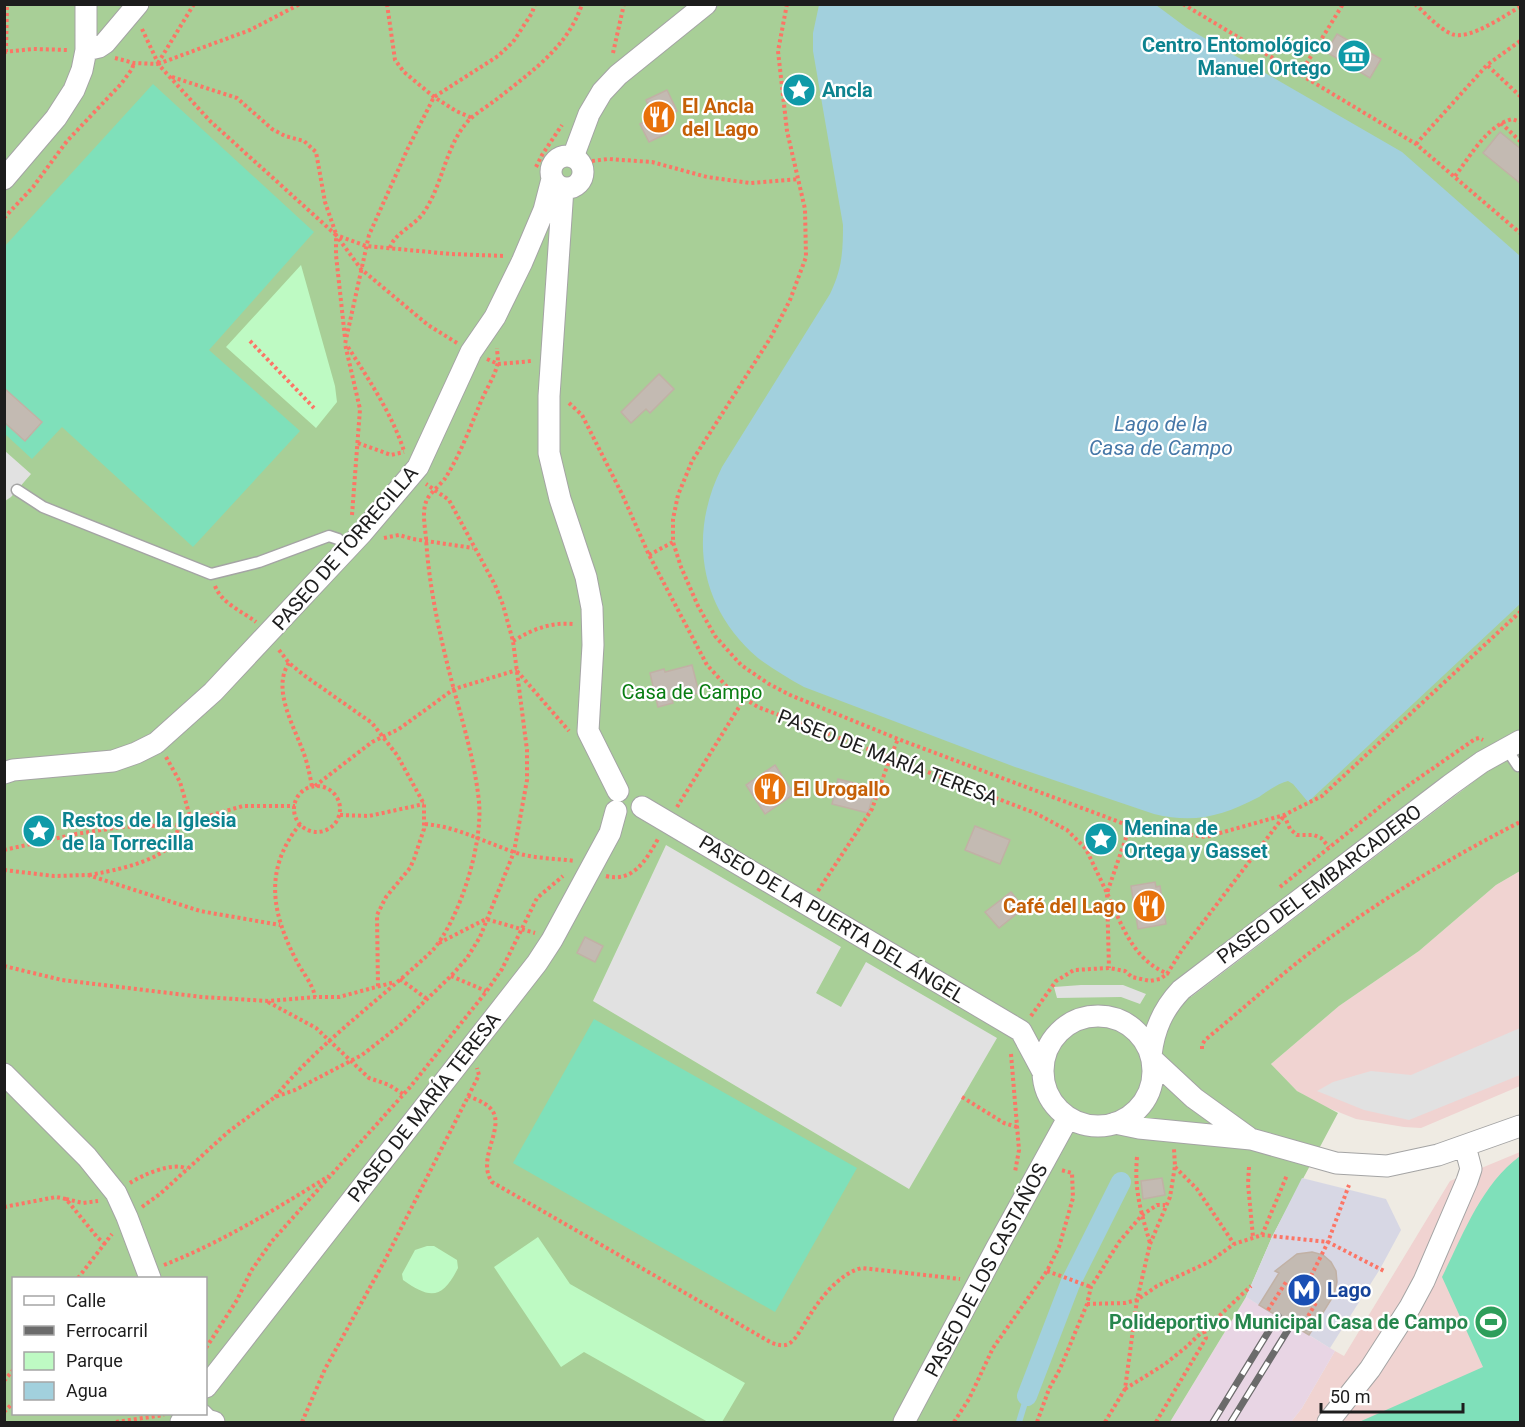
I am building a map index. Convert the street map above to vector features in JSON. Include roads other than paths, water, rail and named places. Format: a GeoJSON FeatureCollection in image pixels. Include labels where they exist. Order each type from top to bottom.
{"type":"FeatureCollection","features":[{"type":"Feature","properties":{"kind":"street"},"geometry":{"type":"LineString","coordinates":[[86,4],[93,49]]}},
{"type":"Feature","properties":{"kind":"street","name":"PASEO DE TORRECILLA"},"geometry":{"type":"LineString","coordinates":[[4,773],[13,770],[113,761],[156,743],[213,692],[270,633],[412,464],[471,352],[495,317],[522,262],[544,210],[558,184],[551,170],[555,161],[564,156],[577,159],[589,114],[597,98],[618,75],[705,4]]}},
{"type":"Feature","properties":{"kind":"street"},"geometry":{"type":"LineString","coordinates":[[4,179],[21,162],[68,101],[93,49],[105,43],[135,8]]}},
{"type":"Feature","properties":{"kind":"street"},"geometry":{"type":"LineString","coordinates":[[558,184],[548,434],[553,474],[586,577],[593,624],[588,731],[617,801]]}},
{"type":"Feature","properties":{"kind":"street","name":"PASEO DEL EMBARCADERO"},"geometry":{"type":"LineString","coordinates":[[1151,1057],[1152,1041],[1160,1019],[1166,1007],[1181,990],[1415,811],[1482,762],[1513,745]]}},
{"type":"Feature","properties":{"kind":"street","name":"PASEO DE LA PUERTA DEL ÁNGEL"},"geometry":{"type":"LineString","coordinates":[[617,801],[621,815],[635,814],[642,807],[1022,1031]]}},
{"type":"Feature","properties":{"kind":"street","name":"PASEO DE MARÍA TERESA"},"geometry":{"type":"LineString","coordinates":[[207,1386],[506,1003],[552,940],[584,869],[610,832],[617,801]]}},
{"type":"Feature","properties":{"kind":"street"},"geometry":{"type":"LineString","coordinates":[[1251,1139],[1200,1103],[1151,1057],[1137,1032],[1116,1020],[1105,1016],[1093,1017],[1022,1031],[1043,1072],[1050,1097],[1068,1118],[1094,1126],[1115,1123],[1139,1128],[1251,1139],[1320,1160],[1376,1166],[1387,1166],[1438,1155],[1521,1126]]}},
{"type":"Feature","properties":{"kind":"street"},"geometry":{"type":"LineString","coordinates":[[1043,1072],[1045,1058],[1051,1044],[1071,1023]]}},
{"type":"Feature","properties":{"kind":"street"},"geometry":{"type":"LineString","coordinates":[[1115,1123],[1134,1112],[1144,1101],[1152,1081],[1151,1057]]}},
{"type":"Feature","properties":{"kind":"street"},"geometry":{"type":"LineString","coordinates":[[4,1074],[103,1175],[116,1193],[149,1275]]}},
{"type":"Feature","properties":{"kind":"street","name":"PASEO DE LOS CASTAÑOS"},"geometry":{"type":"LineString","coordinates":[[904,1422],[1068,1118]]}},
{"type":"Feature","properties":{"kind":"street"},"geometry":{"type":"LineString","coordinates":[[1329,1422],[1396,1331],[1424,1281],[1471,1169],[1465,1146]]}},
{"type":"Feature","properties":{"kind":"lane"},"geometry":{"type":"LineString","coordinates":[[17,490],[43,507],[211,574],[259,562],[329,536],[349,540]]}},
{"type":"Feature","properties":{"kind":"lane"},"geometry":{"type":"LineString","coordinates":[[1513,745],[1518,766],[1521,765]]}},
{"type":"Feature","properties":{"kind":"water","name":"Lago de la Casa de Campo"},"geometry":{"type":"Polygon","coordinates":[[[819,5],[1156,5],[1187,28],[1402,152],[1520,256],[1520,604],[1308,802],[1288,781],[1246,804],[1208,816],[1182,818],[1154,814],[1015,767],[804,687],[758,658],[738,638],[723,616],[712,593],[705,569],[703,544],[705,518],[711,492],[722,467],[830,294],[841,260],[843,225],[813,51],[813,33],[819,5]]]}},
{"type":"Feature","properties":{"kind":"waterway"},"geometry":{"type":"LineString","coordinates":[[1027,1396],[1070,1284],[1121,1182]]}},
{"type":"Feature","properties":{"kind":"waterway"},"geometry":{"type":"LineString","coordinates":[[1019,1422],[1027,1396]]}},
{"type":"Feature","properties":{"kind":"railway"},"geometry":{"type":"LineString","coordinates":[[1213,1422],[1278,1316]]}},
{"type":"Feature","properties":{"kind":"railway"},"geometry":{"type":"LineString","coordinates":[[1231,1422],[1291,1325]]}},
{"type":"Feature","properties":{"kind":"place","name":"Centro Entomológico Manuel Ortego"},"geometry":{"type":"Point","coordinates":[1354,56]}},
{"type":"Feature","properties":{"kind":"place","name":"Ancla"},"geometry":{"type":"Point","coordinates":[799,90]}},
{"type":"Feature","properties":{"kind":"place","name":"El Ancla del Lago"},"geometry":{"type":"Point","coordinates":[659,117]}},
{"type":"Feature","properties":{"kind":"place","name":"El Urogallo"},"geometry":{"type":"Point","coordinates":[770,789]}},
{"type":"Feature","properties":{"kind":"place","name":"Restos de la Iglesia de la Torrecilla"},"geometry":{"type":"Point","coordinates":[39,831]}},
{"type":"Feature","properties":{"kind":"place","name":"Menina de Ortega y Gasset"},"geometry":{"type":"Point","coordinates":[1101,839]}},
{"type":"Feature","properties":{"kind":"place","name":"Café del Lago"},"geometry":{"type":"Point","coordinates":[1149,906]}},
{"type":"Feature","properties":{"kind":"place","name":"Lago"},"geometry":{"type":"Point","coordinates":[1304,1290]}},
{"type":"Feature","properties":{"kind":"place","name":"Polideportivo Municipal Casa de Campo"},"geometry":{"type":"Point","coordinates":[1491,1322]}},
{"type":"Feature","properties":{"kind":"park label","name":"Casa de Campo"},"geometry":{"type":"Point","coordinates":[692,692]}}]}
